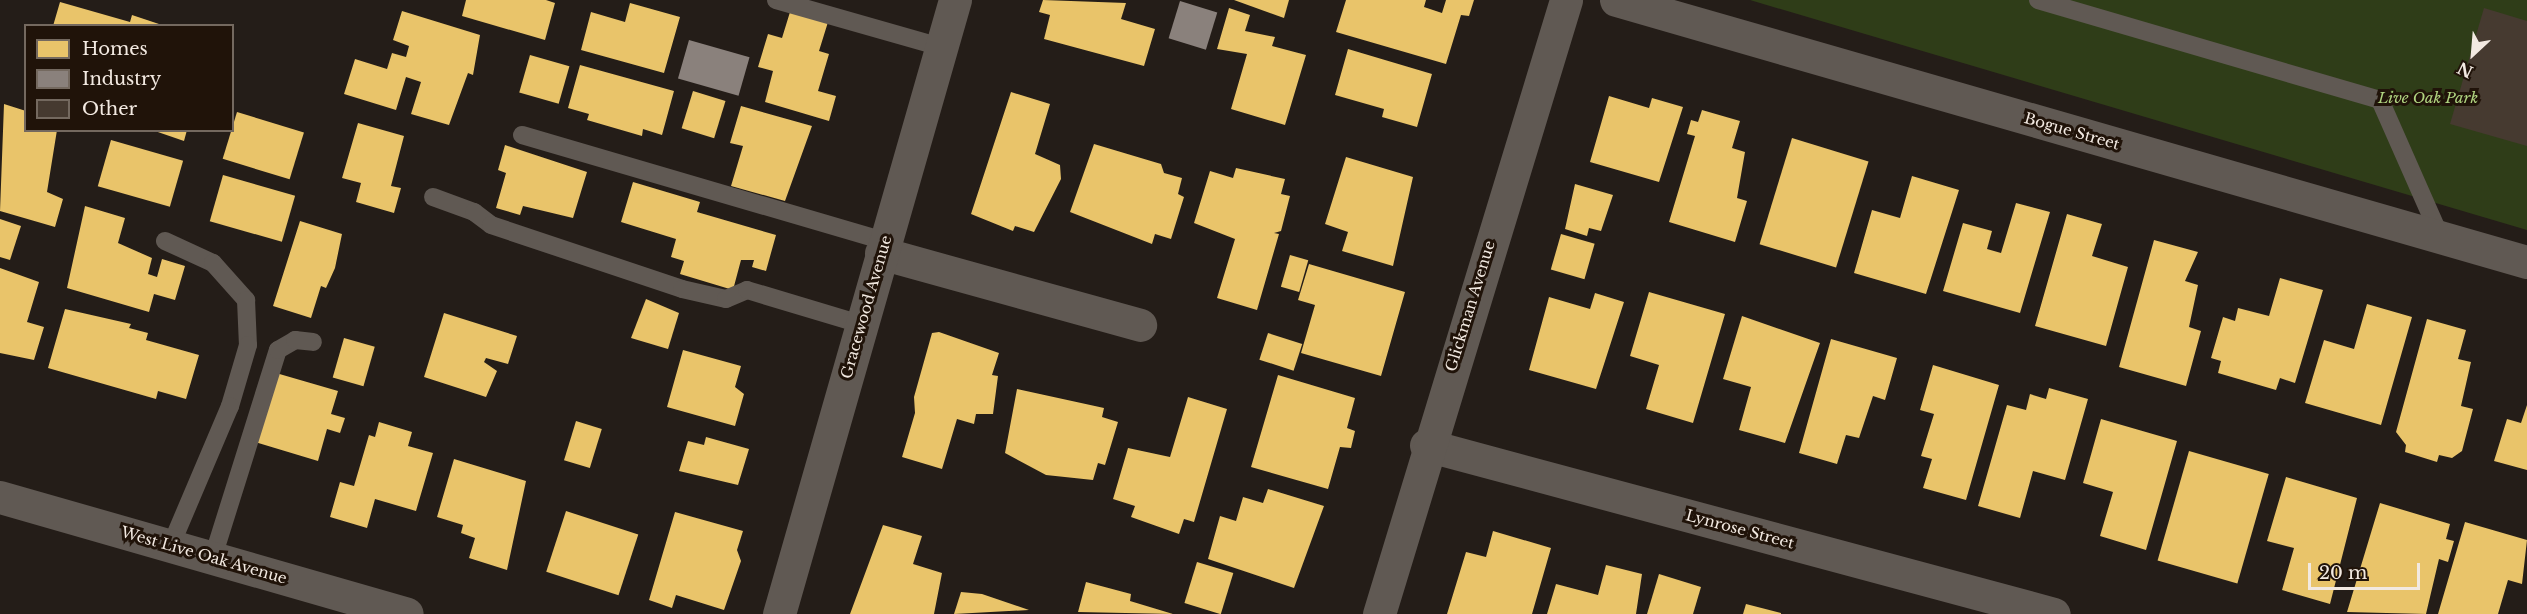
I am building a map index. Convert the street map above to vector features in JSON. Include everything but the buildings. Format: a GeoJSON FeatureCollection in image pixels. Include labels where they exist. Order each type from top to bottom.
{"type":"FeatureCollection","features":[{"type":"Feature","properties":{"kind":"street","name":"Gracewood Avenue"},"geometry":{"type":"LineString","coordinates":[[778,614],[955,0]]}},
{"type":"Feature","properties":{"kind":"street","name":"Glickman Avenue"},"geometry":{"type":"LineString","coordinates":[[1379,614],[1426,445],[1566,0]]}},
{"type":"Feature","properties":{"kind":"street","name":"Bogue Street"},"geometry":{"type":"LineString","coordinates":[[1616,0],[2527,262]]}},
{"type":"Feature","properties":{"kind":"street"},"geometry":{"type":"LineString","coordinates":[[883,247],[1140,325]]}},
{"type":"Feature","properties":{"kind":"street","name":"Lynrose Street"},"geometry":{"type":"LineString","coordinates":[[1426,445],[2054,614]]}},
{"type":"Feature","properties":{"kind":"street","name":"West Live Oak Avenue"},"geometry":{"type":"LineString","coordinates":[[0,497],[213,557],[371,609],[407,614]]}},
{"type":"Feature","properties":{"kind":"lane"},"geometry":{"type":"LineString","coordinates":[[776,0],[941,47]]}},
{"type":"Feature","properties":{"kind":"lane"},"geometry":{"type":"LineString","coordinates":[[2038,0],[2380,100],[2441,238]]}},
{"type":"Feature","properties":{"kind":"lane"},"geometry":{"type":"LineString","coordinates":[[522,135],[883,247]]}},
{"type":"Feature","properties":{"kind":"lane"},"geometry":{"type":"LineString","coordinates":[[433,197],[474,212],[491,225],[682,289],[726,299],[747,290],[860,324]]}},
{"type":"Feature","properties":{"kind":"lane"},"geometry":{"type":"LineString","coordinates":[[165,241],[213,263],[246,300],[248,345],[230,406],[171,545]]}},
{"type":"Feature","properties":{"kind":"lane"},"geometry":{"type":"LineString","coordinates":[[213,557],[278,350],[295,339],[313,342]]}},
{"type":"Feature","properties":{"kind":"green space","name":"Live Oak Park"},"geometry":{"type":"Polygon","coordinates":[[[1750,0],[2527,0],[2527,230],[1750,0]]]}}]}
